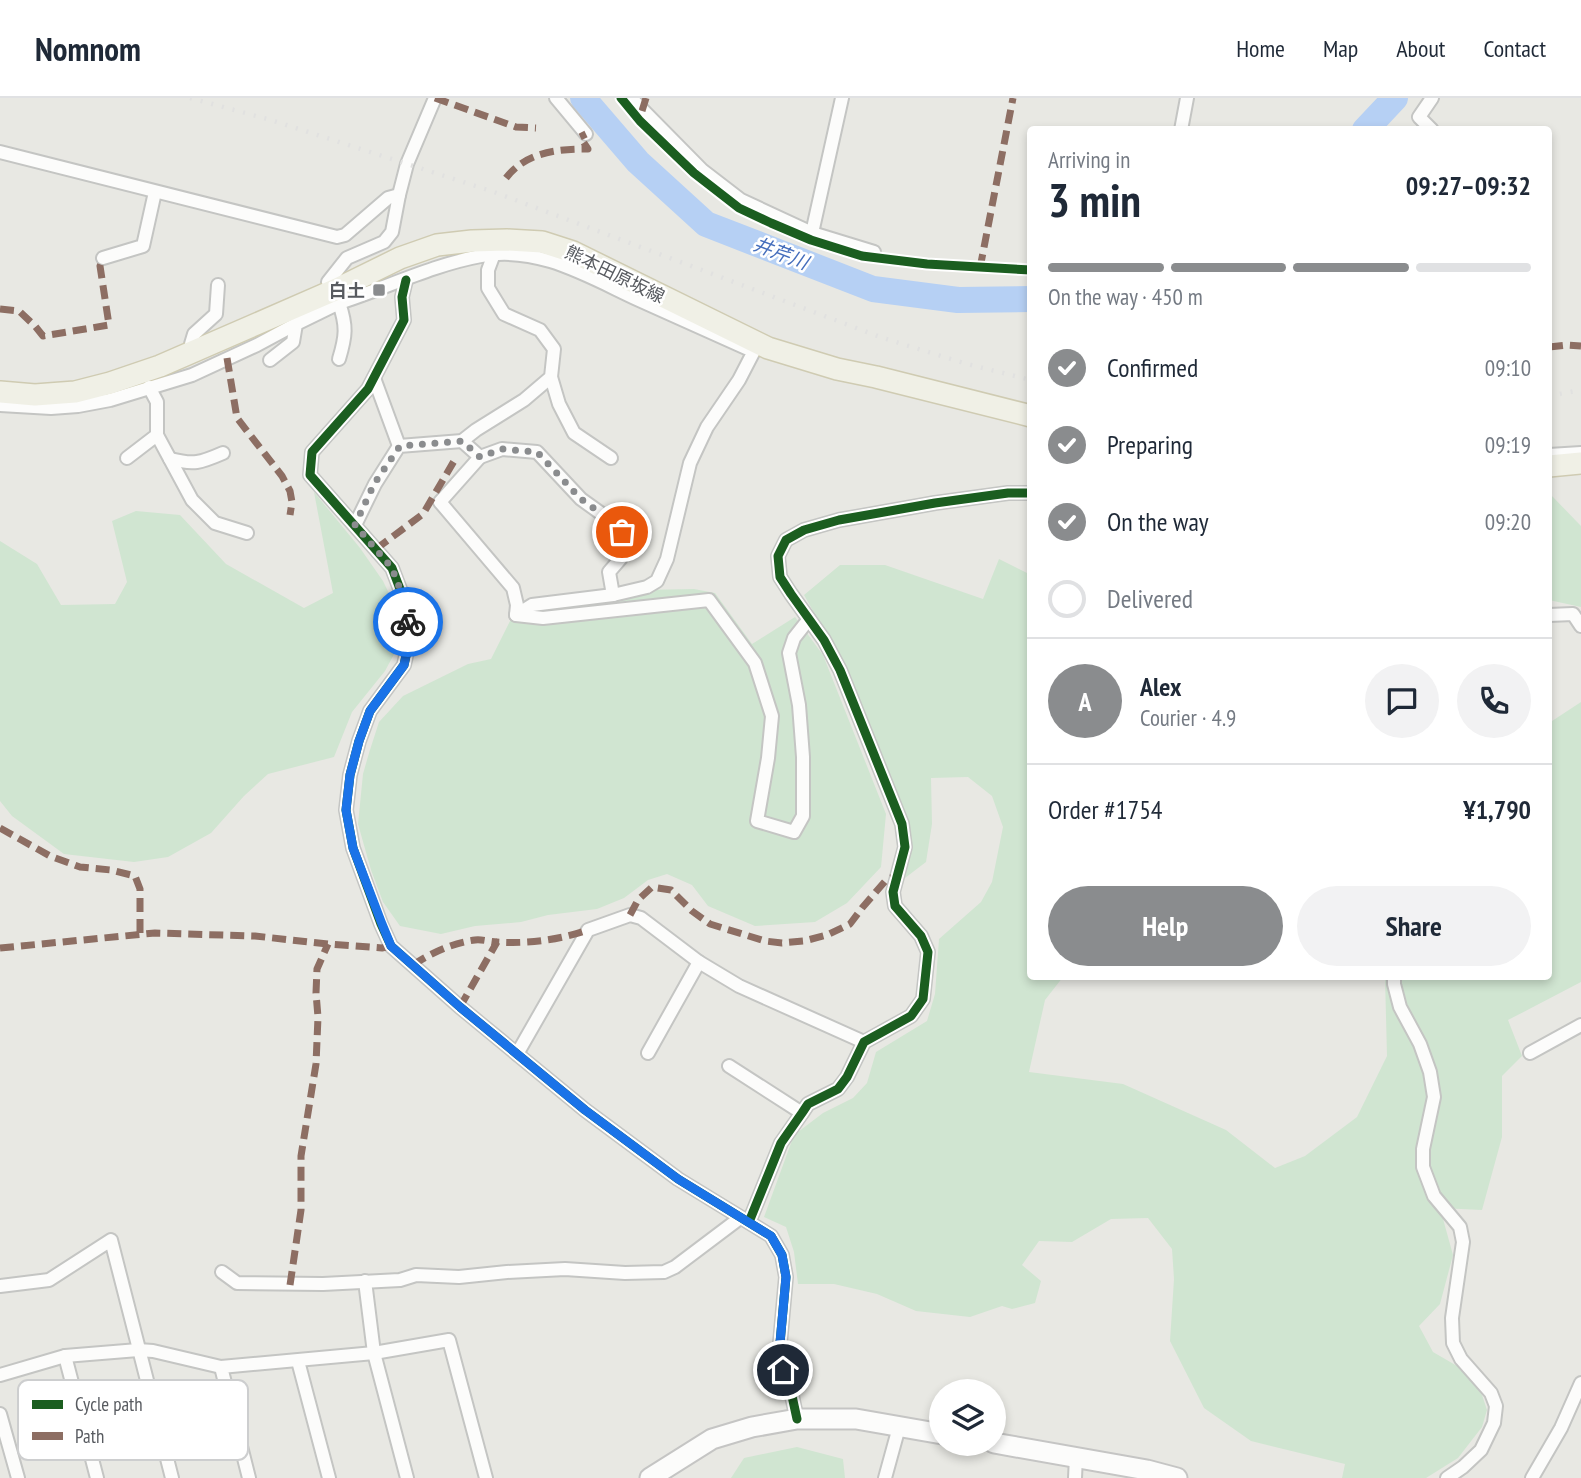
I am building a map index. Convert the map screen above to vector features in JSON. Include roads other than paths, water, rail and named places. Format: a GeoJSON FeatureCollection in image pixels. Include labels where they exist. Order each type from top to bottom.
{"type":"FeatureCollection","features":[{"type":"Feature","properties":{"kind":"main road","name":"熊本田原坂線"},"geometry":{"type":"LineString","coordinates":[[0,392],[34,395],[75,392],[110,383],[160,366],[339,289],[400,258],[437,245],[507,240],[542,242],[573,252],[768,348],[837,369],[1027,415]]}},
{"type":"Feature","properties":{"kind":"main road"},"geometry":{"type":"LineString","coordinates":[[1552,466],[1581,463]]}},
{"type":"Feature","properties":{"kind":"main road"},"geometry":{"type":"LineString","coordinates":[[650,1478],[712,1440],[752,1427],[797,1419],[856,1419],[929,1432]]}},
{"type":"Feature","properties":{"kind":"main road"},"geometry":{"type":"LineString","coordinates":[[1006,1445],[1147,1470],[1177,1478]]}},
{"type":"Feature","properties":{"kind":"street"},"geometry":{"type":"LineString","coordinates":[[339,359],[345,337],[345,320],[339,289],[347,258],[384,242],[392,232],[407,164],[435,98]]}},
{"type":"Feature","properties":{"kind":"street"},"geometry":{"type":"LineString","coordinates":[[556,98],[586,134]]}},
{"type":"Feature","properties":{"kind":"street"},"geometry":{"type":"LineString","coordinates":[[631,98],[702,170],[741,200],[812,233],[874,252]]}},
{"type":"Feature","properties":{"kind":"street"},"geometry":{"type":"LineString","coordinates":[[812,233],[842,98]]}},
{"type":"Feature","properties":{"kind":"street"},"geometry":{"type":"LineString","coordinates":[[1182,126],[1187,98]]}},
{"type":"Feature","properties":{"kind":"street"},"geometry":{"type":"LineString","coordinates":[[1428,126],[1419,117],[1432,98]]}},
{"type":"Feature","properties":{"kind":"street"},"geometry":{"type":"LineString","coordinates":[[0,152],[337,237],[345,235],[388,198],[399,195]]}},
{"type":"Feature","properties":{"kind":"street"},"geometry":{"type":"LineString","coordinates":[[103,258],[143,246],[155,192]]}},
{"type":"Feature","properties":{"kind":"street"},"geometry":{"type":"LineString","coordinates":[[494,254],[488,270],[488,288],[504,314],[540,330],[554,349],[551,377],[559,404],[574,433],[611,457]]}},
{"type":"Feature","properties":{"kind":"street"},"geometry":{"type":"LineString","coordinates":[[0,383],[48,386],[116,373],[339,289],[406,280],[455,262],[494,254],[532,257],[570,267],[784,363]]}},
{"type":"Feature","properties":{"kind":"street"},"geometry":{"type":"LineString","coordinates":[[406,280],[402,297],[404,320],[374,378],[368,389],[312,452],[310,464],[310,475],[392,568],[408,617],[409,642],[404,665],[370,711],[350,775],[346,810],[353,848],[391,946],[450,999],[585,1110],[678,1179],[771,1236],[782,1255],[786,1277],[780,1343],[783,1370],[797,1419]]}},
{"type":"Feature","properties":{"kind":"street"},"geometry":{"type":"LineString","coordinates":[[191,344],[194,334],[216,314],[218,285]]}},
{"type":"Feature","properties":{"kind":"street"},"geometry":{"type":"LineString","coordinates":[[0,405],[51,408],[78,406],[110,400],[192,375],[296,324],[339,289]]}},
{"type":"Feature","properties":{"kind":"street"},"geometry":{"type":"LineString","coordinates":[[270,360],[293,342],[296,324]]}},
{"type":"Feature","properties":{"kind":"street"},"geometry":{"type":"LineString","coordinates":[[516,615],[532,605],[613,595],[647,587],[657,581],[667,559],[690,463],[707,426],[739,380],[754,351]]}},
{"type":"Feature","properties":{"kind":"street"},"geometry":{"type":"LineString","coordinates":[[400,446],[462,441],[524,400],[551,377]]}},
{"type":"Feature","properties":{"kind":"street"},"geometry":{"type":"LineString","coordinates":[[374,378],[400,446]]}},
{"type":"Feature","properties":{"kind":"street"},"geometry":{"type":"LineString","coordinates":[[149,387],[157,402],[157,435],[192,500],[215,523],[247,533]]}},
{"type":"Feature","properties":{"kind":"street"},"geometry":{"type":"LineString","coordinates":[[127,458],[157,435]]}},
{"type":"Feature","properties":{"kind":"street"},"geometry":{"type":"LineString","coordinates":[[462,441],[480,457]]}},
{"type":"Feature","properties":{"kind":"street"},"geometry":{"type":"LineString","coordinates":[[355,525],[374,484],[400,446]]}},
{"type":"Feature","properties":{"kind":"street"},"geometry":{"type":"LineString","coordinates":[[516,615],[513,588],[440,502],[480,457],[502,449],[537,452],[581,499],[622,532],[621,558],[609,572],[613,595]]}},
{"type":"Feature","properties":{"kind":"street"},"geometry":{"type":"LineString","coordinates":[[170,459],[188,463],[203,461],[223,453]]}},
{"type":"Feature","properties":{"kind":"street"},"geometry":{"type":"LineString","coordinates":[[1552,455],[1581,453]]}},
{"type":"Feature","properties":{"kind":"street"},"geometry":{"type":"LineString","coordinates":[[222,1272],[237,1283],[312,1284],[400,1280],[416,1275],[460,1277],[565,1269],[625,1273],[664,1272],[745,1220],[781,1143],[808,1104],[838,1089],[864,1042],[911,1016],[923,999],[928,952],[921,936],[895,906],[892,892],[905,847],[902,824],[840,670],[824,640],[780,577],[778,556],[786,540],[804,530],[839,520],[935,503],[1027,493]]}},
{"type":"Feature","properties":{"kind":"street"},"geometry":{"type":"LineString","coordinates":[[516,615],[543,618],[709,600],[755,663],[772,716],[757,821],[794,832],[803,816],[803,757],[799,705],[789,653],[794,638],[809,619]]}},
{"type":"Feature","properties":{"kind":"street"},"geometry":{"type":"LineString","coordinates":[[1552,615],[1573,614],[1581,626]]}},
{"type":"Feature","properties":{"kind":"street"},"geometry":{"type":"LineString","coordinates":[[517,1054],[588,930],[630,915],[640,918],[699,962],[740,986],[864,1042]]}},
{"type":"Feature","properties":{"kind":"street"},"geometry":{"type":"LineString","coordinates":[[648,1053],[699,962]]}},
{"type":"Feature","properties":{"kind":"street"},"geometry":{"type":"LineString","coordinates":[[1394,980],[1400,1007],[1420,1044],[1432,1084],[1434,1097],[1423,1149],[1423,1167],[1434,1196],[1460,1227],[1464,1242],[1452,1318],[1453,1343],[1461,1359],[1491,1393],[1496,1406],[1494,1423],[1481,1450],[1447,1478]]}},
{"type":"Feature","properties":{"kind":"street"},"geometry":{"type":"LineString","coordinates":[[1530,1053],[1581,1025]]}},
{"type":"Feature","properties":{"kind":"street"},"geometry":{"type":"LineString","coordinates":[[729,1066],[802,1113]]}},
{"type":"Feature","properties":{"kind":"street"},"geometry":{"type":"LineString","coordinates":[[0,1286],[49,1280],[111,1240],[146,1380]]}},
{"type":"Feature","properties":{"kind":"street"},"geometry":{"type":"LineString","coordinates":[[365,1281],[374,1353],[407,1478]]}},
{"type":"Feature","properties":{"kind":"street"},"geometry":{"type":"LineString","coordinates":[[0,1375],[65,1356],[138,1350],[221,1367],[374,1353],[449,1340],[486,1478]]}},
{"type":"Feature","properties":{"kind":"street"},"geometry":{"type":"LineString","coordinates":[[65,1356],[71,1380]]}},
{"type":"Feature","properties":{"kind":"street"},"geometry":{"type":"LineString","coordinates":[[298,1361],[329,1478]]}},
{"type":"Feature","properties":{"kind":"street"},"geometry":{"type":"LineString","coordinates":[[221,1367],[224,1380]]}},
{"type":"Feature","properties":{"kind":"street"},"geometry":{"type":"LineString","coordinates":[[1532,1478],[1561,1428],[1581,1383]]}},
{"type":"Feature","properties":{"kind":"street"},"geometry":{"type":"LineString","coordinates":[[0,1414],[18,1478]]}},
{"type":"Feature","properties":{"kind":"street"},"geometry":{"type":"LineString","coordinates":[[885,1478],[899,1427]]}},
{"type":"Feature","properties":{"kind":"street"},"geometry":{"type":"LineString","coordinates":[[1075,1478],[1076,1457]]}},
{"type":"Feature","properties":{"kind":"street"},"geometry":{"type":"LineString","coordinates":[[92,1460],[97,1478]]}},
{"type":"Feature","properties":{"kind":"street"},"geometry":{"type":"LineString","coordinates":[[167,1460],[172,1478]]}},
{"type":"Feature","properties":{"kind":"street"},"geometry":{"type":"LineString","coordinates":[[244,1460],[249,1478]]}},
{"type":"Feature","properties":{"kind":"waterway","name":"井芹川"},"geometry":{"type":"LineString","coordinates":[[583,98],[638,162],[706,224],[873,289],[958,300],[1027,299]]}},
{"type":"Feature","properties":{"kind":"waterway","name":"井芹川"},"geometry":{"type":"LineString","coordinates":[[1369,126],[1395,98]]}},
{"type":"Feature","properties":{"kind":"railway"},"geometry":{"type":"LineString","coordinates":[[190,98],[271,120],[494,192],[883,338],[1027,379]]}},
{"type":"Feature","properties":{"kind":"railway"},"geometry":{"type":"LineString","coordinates":[[1552,395],[1581,390]]}},
{"type":"Feature","properties":{"kind":"place","name":"白土"},"geometry":{"type":"Point","coordinates":[379,290]}}]}
